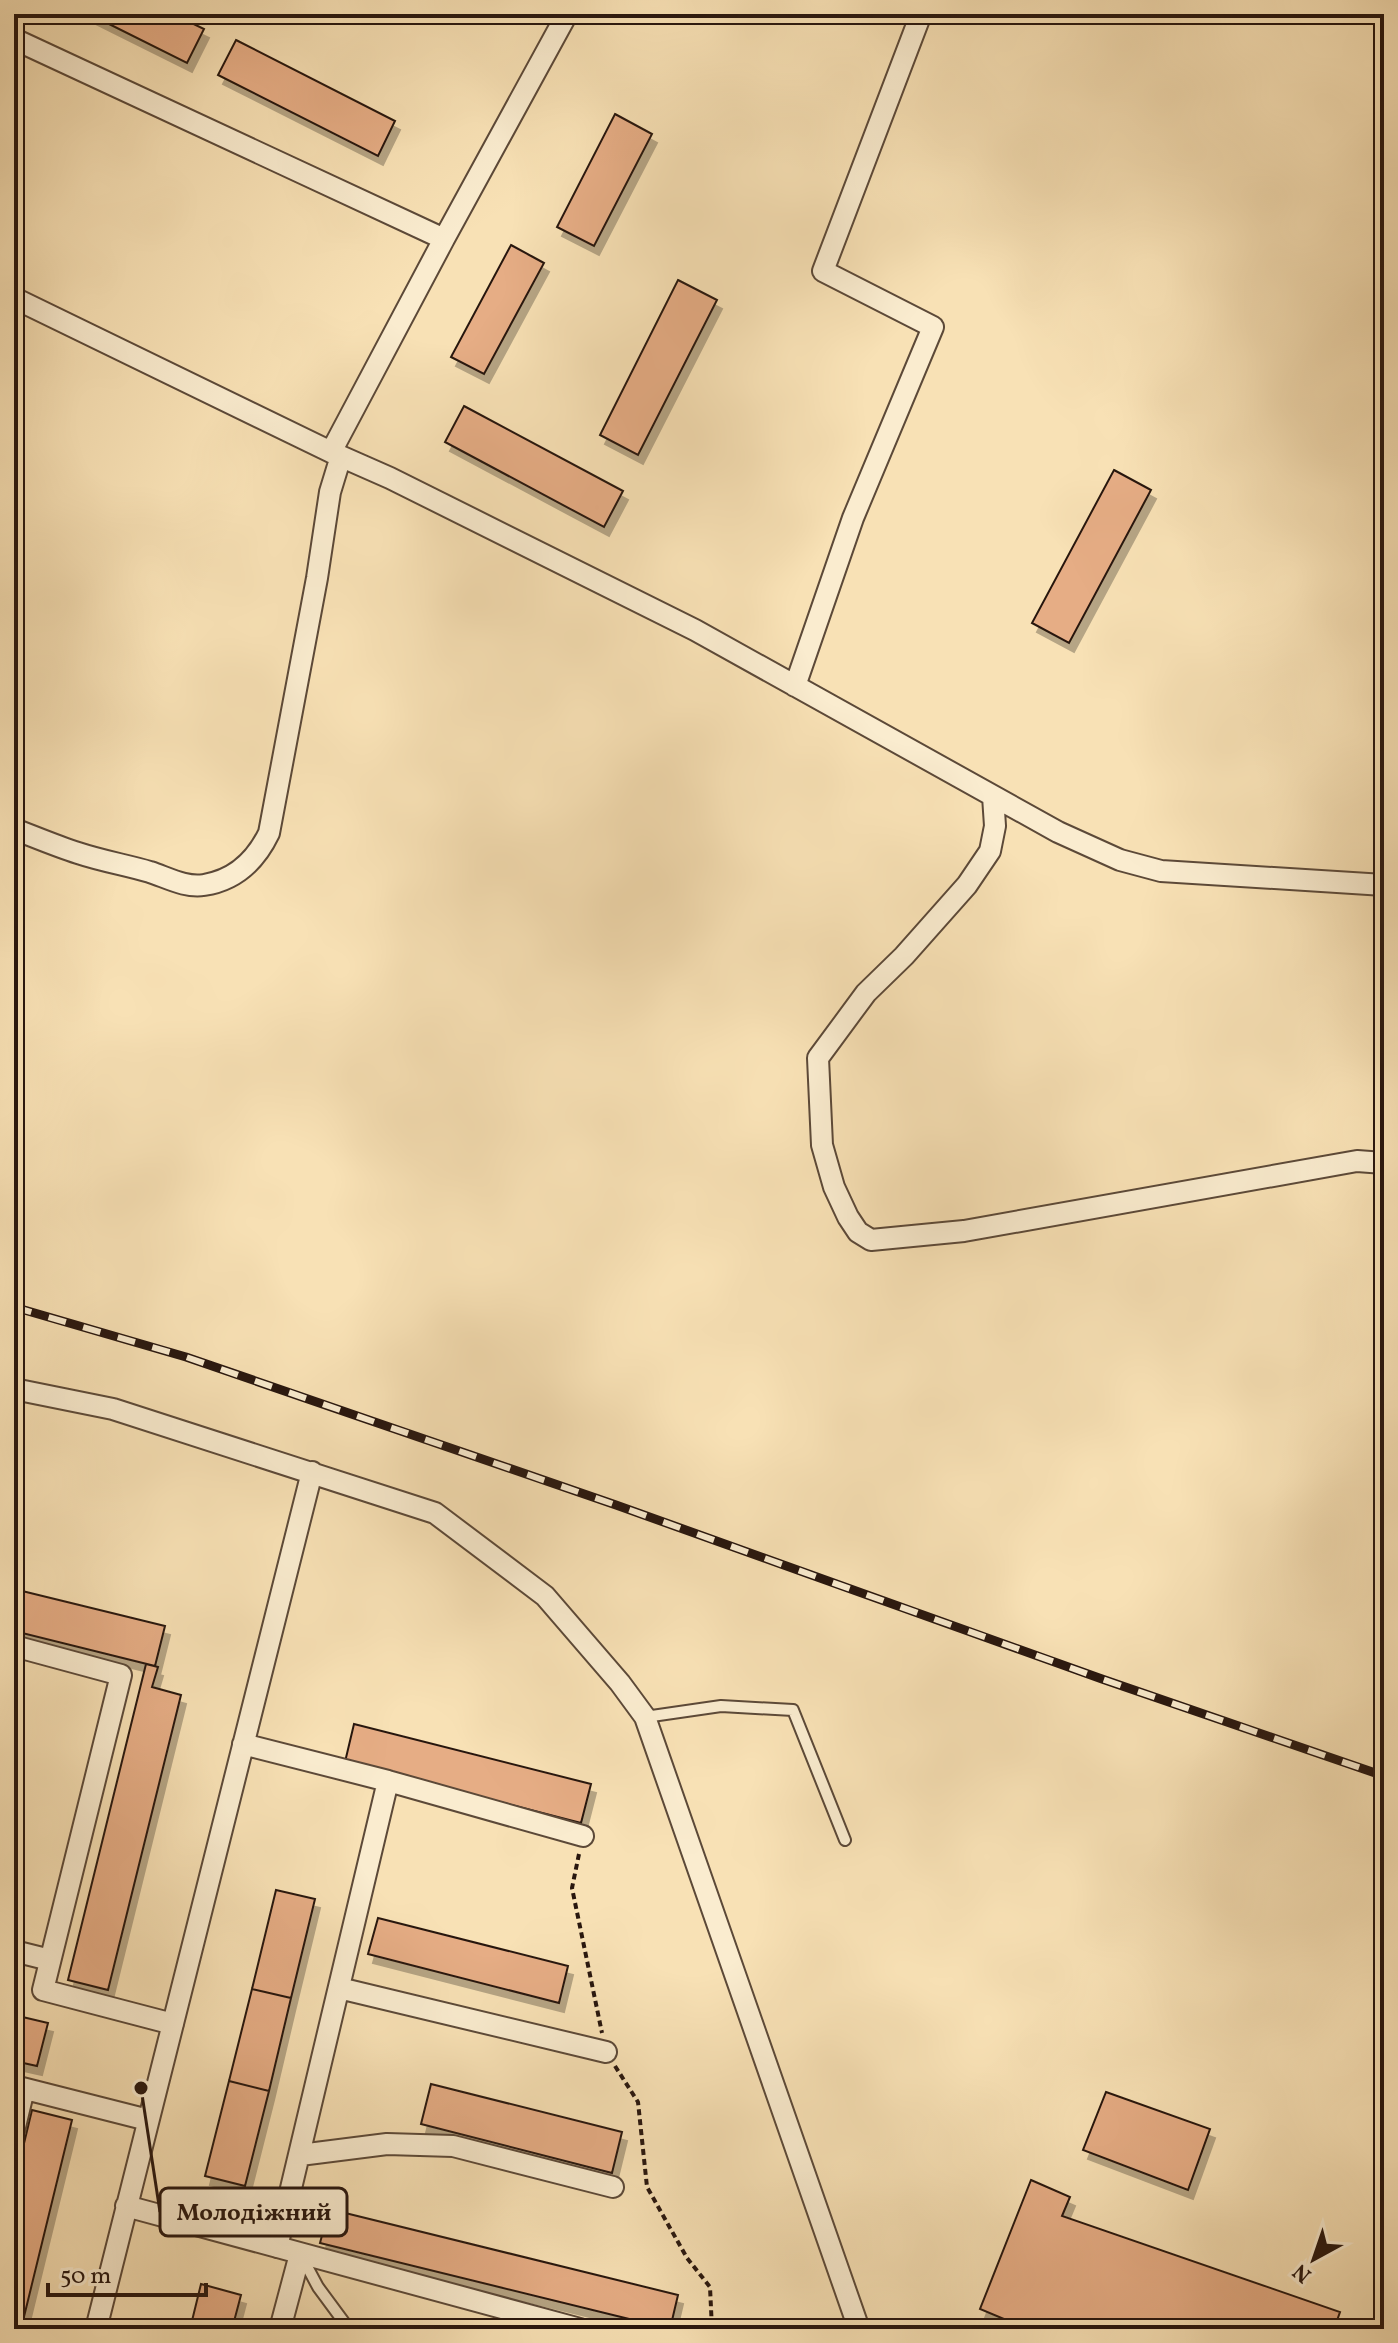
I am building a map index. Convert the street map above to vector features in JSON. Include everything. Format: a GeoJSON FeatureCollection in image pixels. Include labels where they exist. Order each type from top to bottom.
{"type":"FeatureCollection","features":[{"type":"Feature","properties":{"kind":"street"},"geometry":{"type":"LineString","coordinates":[[14,829],[77,853],[151,872],[180,883],[202,886],[223,880],[248,866],[259,854],[269,833],[317,578],[336,454],[444,239],[567,14]]}},
{"type":"Feature","properties":{"kind":"street"},"geometry":{"type":"LineString","coordinates":[[795,686],[853,518],[933,327],[823,271],[921,14]]}},
{"type":"Feature","properties":{"kind":"street"},"geometry":{"type":"LineString","coordinates":[[14,39],[444,239]]}},
{"type":"Feature","properties":{"kind":"street"},"geometry":{"type":"LineString","coordinates":[[14,298],[695,630],[1058,832],[1120,860],[1161,871],[1384,885]]}},
{"type":"Feature","properties":{"kind":"street"},"geometry":{"type":"LineString","coordinates":[[993,796],[995,826],[990,851],[967,885],[904,956],[866,993],[818,1058],[822,1145],[834,1187],[858,1232],[871,1240],[964,1231],[1343,1163],[1384,1163]]}},
{"type":"Feature","properties":{"kind":"street"},"geometry":{"type":"LineString","coordinates":[[14,1389],[113,1409],[435,1513],[545,1596],[645,1717],[859,2329]]}},
{"type":"Feature","properties":{"kind":"street"},"geometry":{"type":"LineString","coordinates":[[96,2329],[312,1472]]}},
{"type":"Feature","properties":{"kind":"street"},"geometry":{"type":"LineString","coordinates":[[14,1646],[121,1675],[43,1990],[173,2024]]}},
{"type":"Feature","properties":{"kind":"street"},"geometry":{"type":"LineString","coordinates":[[243,1744],[583,1836]]}},
{"type":"Feature","properties":{"kind":"street"},"geometry":{"type":"LineString","coordinates":[[277,2247],[388,1781]]}},
{"type":"Feature","properties":{"kind":"street"},"geometry":{"type":"LineString","coordinates":[[14,1951],[50,1960]]}},
{"type":"Feature","properties":{"kind":"street"},"geometry":{"type":"LineString","coordinates":[[339,1988],[606,2052]]}},
{"type":"Feature","properties":{"kind":"street"},"geometry":{"type":"LineString","coordinates":[[14,2131],[19,2087],[148,2120]]}},
{"type":"Feature","properties":{"kind":"street"},"geometry":{"type":"LineString","coordinates":[[300,2155],[387,2144],[453,2146],[613,2187]]}},
{"type":"Feature","properties":{"kind":"street"},"geometry":{"type":"LineString","coordinates":[[126,2206],[580,2329]]}},
{"type":"Feature","properties":{"kind":"street"},"geometry":{"type":"LineString","coordinates":[[280,2329],[300,2254]]}},
{"type":"Feature","properties":{"kind":"lane"},"geometry":{"type":"LineString","coordinates":[[645,1717],[721,1706],[793,1710],[845,1840]]}},
{"type":"Feature","properties":{"kind":"lane"},"geometry":{"type":"LineString","coordinates":[[300,2254],[318,2287],[349,2329]]}},
{"type":"Feature","properties":{"kind":"path"},"geometry":{"type":"LineString","coordinates":[[583,1836],[572,1888],[606,2052],[638,2102],[647,2187],[687,2258],[710,2287],[712,2329]]}},
{"type":"Feature","properties":{"kind":"building"},"geometry":{"type":"Polygon","coordinates":[[[89,14],[173,14],[204,29],[187,63],[89,14]]]}},
{"type":"Feature","properties":{"kind":"building"},"geometry":{"type":"Polygon","coordinates":[[[236,40],[395,121],[378,156],[218,75],[236,40]]]}},
{"type":"Feature","properties":{"kind":"building"},"geometry":{"type":"Polygon","coordinates":[[[615,114],[652,134],[594,246],[557,227],[615,114]]]}},
{"type":"Feature","properties":{"kind":"building"},"geometry":{"type":"Polygon","coordinates":[[[511,245],[544,263],[484,374],[451,357],[511,245]]]}},
{"type":"Feature","properties":{"kind":"building"},"geometry":{"type":"Polygon","coordinates":[[[678,280],[717,300],[638,455],[600,435],[678,280]]]}},
{"type":"Feature","properties":{"kind":"building"},"geometry":{"type":"Polygon","coordinates":[[[464,406],[623,491],[604,527],[445,442],[464,406]]]}},
{"type":"Feature","properties":{"kind":"building"},"geometry":{"type":"Polygon","coordinates":[[[1114,470],[1151,490],[1069,643],[1032,623],[1114,470]]]}},
{"type":"Feature","properties":{"kind":"building"},"geometry":{"type":"Polygon","coordinates":[[[14,1589],[165,1626],[155,1666],[14,1631],[14,1589]]]}},
{"type":"Feature","properties":{"kind":"building"},"geometry":{"type":"Polygon","coordinates":[[[146,1664],[158,1667],[152,1687],[181,1695],[108,1990],[68,1980],[146,1664]]]}},
{"type":"Feature","properties":{"kind":"building"},"geometry":{"type":"Polygon","coordinates":[[[354,1724],[591,1784],[581,1823],[345,1762],[354,1724]]]}},
{"type":"Feature","properties":{"kind":"building"},"geometry":{"type":"Polygon","coordinates":[[[276,1890],[315,1899],[291,1998],[252,1989],[276,1890]]]}},
{"type":"Feature","properties":{"kind":"building"},"geometry":{"type":"Polygon","coordinates":[[[378,1918],[568,1966],[559,2003],[368,1954],[378,1918]]]}},
{"type":"Feature","properties":{"kind":"building"},"geometry":{"type":"Polygon","coordinates":[[[252,1989],[291,1998],[269,2091],[229,2081],[252,1989]]]}},
{"type":"Feature","properties":{"kind":"building"},"geometry":{"type":"Polygon","coordinates":[[[14,2015],[48,2023],[37,2066],[14,2061],[14,2015]]]}},
{"type":"Feature","properties":{"kind":"building"},"geometry":{"type":"Polygon","coordinates":[[[229,2081],[269,2091],[245,2186],[205,2176],[229,2081]]]}},
{"type":"Feature","properties":{"kind":"building"},"geometry":{"type":"Polygon","coordinates":[[[431,2084],[622,2132],[612,2173],[421,2124],[431,2084]]]}},
{"type":"Feature","properties":{"kind":"building"},"geometry":{"type":"Polygon","coordinates":[[[1106,2092],[1210,2129],[1188,2190],[1083,2150],[1106,2092]]]}},
{"type":"Feature","properties":{"kind":"building"},"geometry":{"type":"Polygon","coordinates":[[[32,2110],[72,2120],[21,2329],[14,2329],[14,2185],[32,2110]]]}},
{"type":"Feature","properties":{"kind":"building"},"geometry":{"type":"Polygon","coordinates":[[[1031,2180],[1070,2197],[1062,2216],[1340,2312],[1334,2329],[1028,2329],[980,2309],[1031,2180]]]}},
{"type":"Feature","properties":{"kind":"building"},"geometry":{"type":"Polygon","coordinates":[[[329,2209],[678,2295],[670,2329],[320,2243],[329,2209]]]}},
{"type":"Feature","properties":{"kind":"building"},"geometry":{"type":"Polygon","coordinates":[[[201,2284],[241,2295],[232,2329],[190,2329],[201,2284]]]}},
{"type":"Feature","properties":{"kind":"railway"},"geometry":{"type":"LineString","coordinates":[[14,1307],[186,1357],[1384,1776]]}},
{"type":"Feature","properties":{"kind":"place","name":"Молодіжний"},"geometry":{"type":"Point","coordinates":[141,2088]}}]}
